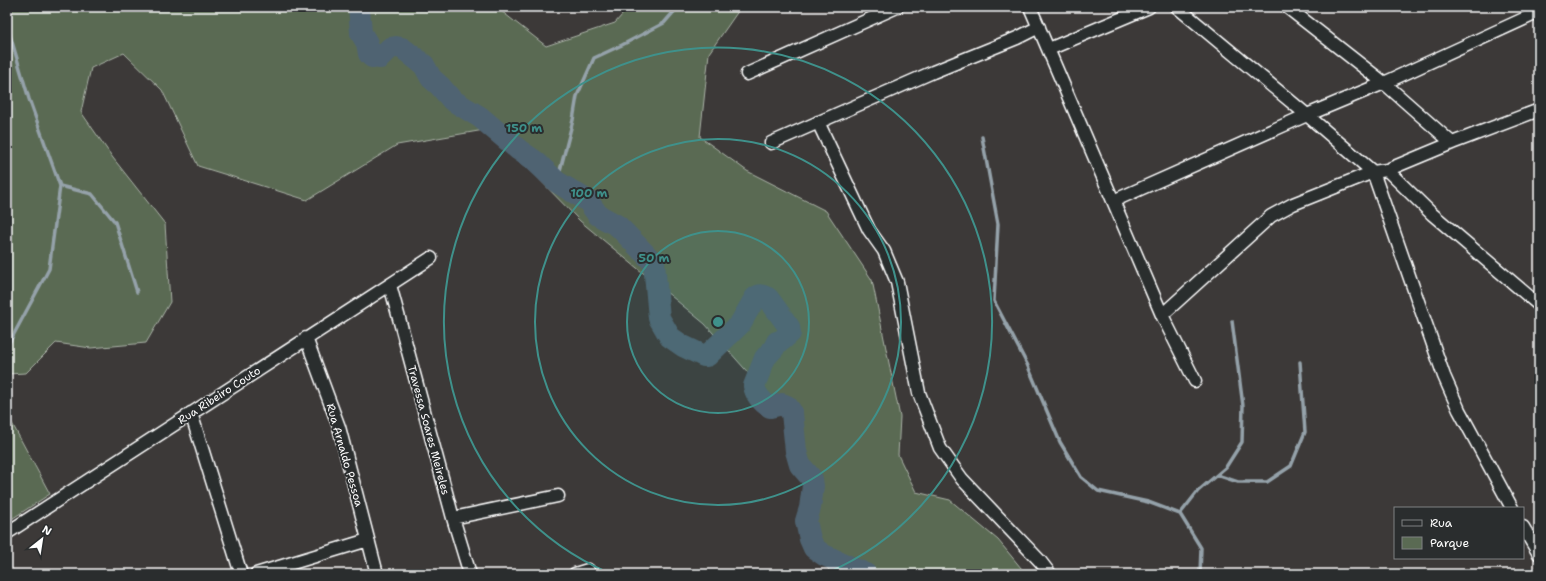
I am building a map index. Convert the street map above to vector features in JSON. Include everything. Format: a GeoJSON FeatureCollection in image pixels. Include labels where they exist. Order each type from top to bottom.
{"type":"FeatureCollection","features":[{"type":"Feature","properties":{"kind":"street"},"geometry":{"type":"LineString","coordinates":[[747,74],[897,7]]}},
{"type":"Feature","properties":{"kind":"street"},"geometry":{"type":"LineString","coordinates":[[1030,7],[1162,315],[1195,381]]}},
{"type":"Feature","properties":{"kind":"street"},"geometry":{"type":"LineString","coordinates":[[1049,49],[1149,7]]}},
{"type":"Feature","properties":{"kind":"street"},"geometry":{"type":"LineString","coordinates":[[1177,7],[1307,114],[1373,172],[1444,376],[1459,410],[1511,507]]}},
{"type":"Feature","properties":{"kind":"street"},"geometry":{"type":"LineString","coordinates":[[1287,7],[1384,83],[1452,142]]}},
{"type":"Feature","properties":{"kind":"street"},"geometry":{"type":"LineString","coordinates":[[1113,202],[1307,114],[1384,83],[1539,12]]}},
{"type":"Feature","properties":{"kind":"street"},"geometry":{"type":"LineString","coordinates":[[771,143],[1017,38],[1039,27]]}},
{"type":"Feature","properties":{"kind":"street"},"geometry":{"type":"LineString","coordinates":[[1162,315],[1271,216],[1293,204],[1373,172],[1387,170],[1452,142],[1539,110]]}},
{"type":"Feature","properties":{"kind":"street"},"geometry":{"type":"LineString","coordinates":[[818,122],[869,230],[884,251],[896,282],[918,394],[940,448],[962,479],[1040,561],[1050,574]]}},
{"type":"Feature","properties":{"kind":"street"},"geometry":{"type":"LineString","coordinates":[[1387,170],[1432,214],[1539,305]]}},
{"type":"Feature","properties":{"kind":"street","name":"Rua Ribeiro Couto"},"geometry":{"type":"LineString","coordinates":[[7,533],[430,258]]}},
{"type":"Feature","properties":{"kind":"street","name":"Travessa Soares Meireles"},"geometry":{"type":"LineString","coordinates":[[390,285],[453,518],[470,574]]}},
{"type":"Feature","properties":{"kind":"street","name":"Rua Arnaldo Pessoa"},"geometry":{"type":"LineString","coordinates":[[306,338],[339,427],[377,574]]}},
{"type":"Feature","properties":{"kind":"street"},"geometry":{"type":"LineString","coordinates":[[191,413],[241,574]]}},
{"type":"Feature","properties":{"kind":"street"},"geometry":{"type":"LineString","coordinates":[[453,518],[558,496]]}},
{"type":"Feature","properties":{"kind":"street"},"geometry":{"type":"LineString","coordinates":[[1524,529],[1539,554]]}},
{"type":"Feature","properties":{"kind":"street"},"geometry":{"type":"LineString","coordinates":[[256,574],[368,540]]}},
{"type":"Feature","properties":{"kind":"street"},"geometry":{"type":"LineString","coordinates":[[575,574],[588,570]]}},
{"type":"Feature","properties":{"kind":"green space"},"geometry":{"type":"Polygon","coordinates":[[[7,7],[496,7],[546,46],[615,23],[629,7],[741,7],[709,53],[700,137],[747,171],[826,211],[872,280],[900,417],[898,455],[916,492],[950,500],[998,540],[1026,574],[831,574],[812,541],[798,429],[705,324],[580,221],[490,129],[397,145],[307,200],[198,166],[162,90],[124,53],[91,68],[81,112],[113,158],[165,224],[170,302],[146,343],[91,348],[56,343],[26,373],[7,374],[7,7]]]}},
{"type":"Feature","properties":{"kind":"green space"},"geometry":{"type":"Polygon","coordinates":[[[7,414],[50,494],[7,522],[7,414]]]}},
{"type":"Feature","properties":{"kind":"waterway"},"geometry":{"type":"LineString","coordinates":[[359,7],[361,33],[367,43],[369,54],[372,57],[380,58],[390,48],[402,48],[424,65],[431,78],[452,100],[480,117],[519,150],[535,161],[557,182],[588,201],[598,215],[618,226],[654,263],[659,318],[670,337],[683,346],[707,356],[740,324],[755,298],[761,295],[768,298],[789,327],[790,333],[781,341],[777,342],[765,358],[754,386],[756,393],[764,403],[770,407],[782,404],[787,406],[792,413],[796,451],[800,465],[812,479],[813,486],[810,508],[806,521],[810,539],[814,548],[824,555],[866,574]]}},
{"type":"Feature","properties":{"kind":"waterway"},"geometry":{"type":"LineString","coordinates":[[557,182],[573,120],[577,96],[594,58],[664,23],[678,7]]}},
{"type":"Feature","properties":{"kind":"waterway"},"geometry":{"type":"LineString","coordinates":[[7,25],[29,99],[60,186],[49,269],[8,345]]}},
{"type":"Feature","properties":{"kind":"waterway"},"geometry":{"type":"LineString","coordinates":[[982,137],[998,224],[994,301],[1027,364],[1060,442],[1081,477],[1098,491],[1148,502],[1180,514],[1201,548],[1200,574]]}},
{"type":"Feature","properties":{"kind":"waterway"},"geometry":{"type":"LineString","coordinates":[[60,186],[92,194],[115,222],[137,292]]}},
{"type":"Feature","properties":{"kind":"waterway"},"geometry":{"type":"LineString","coordinates":[[1180,514],[1198,491],[1226,467],[1242,442],[1243,406],[1232,321]]}},
{"type":"Feature","properties":{"kind":"waterway"},"geometry":{"type":"LineString","coordinates":[[1217,475],[1238,482],[1267,482],[1291,466],[1305,432],[1300,362]]}}]}
